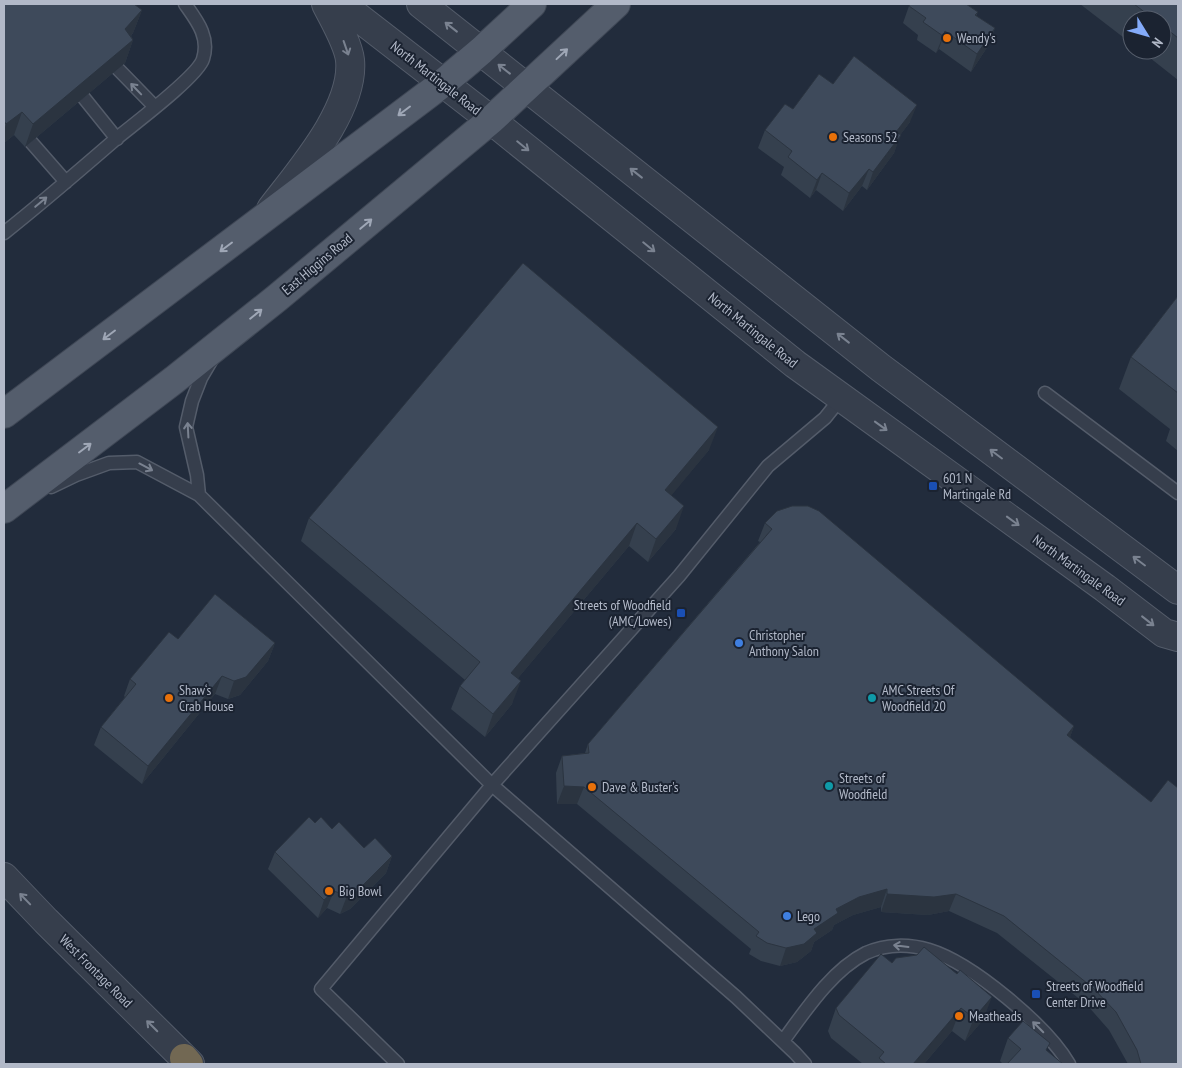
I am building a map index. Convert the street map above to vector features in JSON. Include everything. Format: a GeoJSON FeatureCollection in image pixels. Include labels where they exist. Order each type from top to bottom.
{"type":"FeatureCollection","features":[{"type":"Feature","properties":{"kind":"main road"},"geometry":{"type":"LineString","coordinates":[[4,414],[443,83],[532,4]]}},
{"type":"Feature","properties":{"kind":"main road","name":"East Higgins Road"},"geometry":{"type":"LineString","coordinates":[[4,509],[137,409],[224,340],[491,120],[616,4]]}},
{"type":"Feature","properties":{"kind":"street"},"geometry":{"type":"LineString","coordinates":[[265,218],[328,132],[348,88],[350,60],[342,36],[326,4]]}},
{"type":"Feature","properties":{"kind":"street","name":"North Martingale Road"},"geometry":{"type":"LineString","coordinates":[[341,4],[491,120],[795,364],[1105,588],[1164,633],[1178,637]]}},
{"type":"Feature","properties":{"kind":"street"},"geometry":{"type":"LineString","coordinates":[[421,4],[881,368],[1178,590]]}},
{"type":"Feature","properties":{"kind":"street","name":"West Frontage Road"},"geometry":{"type":"LineString","coordinates":[[4,877],[46,922],[188,1062]]}},
{"type":"Feature","properties":{"kind":"lane"},"geometry":{"type":"LineString","coordinates":[[4,233],[195,72],[203,60],[205,45],[203,30],[185,4]]}},
{"type":"Feature","properties":{"kind":"lane"},"geometry":{"type":"LineString","coordinates":[[118,69],[155,107]]}},
{"type":"Feature","properties":{"kind":"lane"},"geometry":{"type":"LineString","coordinates":[[84,98],[117,139]]}},
{"type":"Feature","properties":{"kind":"lane"},"geometry":{"type":"LineString","coordinates":[[31,142],[66,182]]}},
{"type":"Feature","properties":{"kind":"lane"},"geometry":{"type":"LineString","coordinates":[[199,495],[197,475],[186,427],[192,401],[201,378],[224,340]]}},
{"type":"Feature","properties":{"kind":"lane"},"geometry":{"type":"LineString","coordinates":[[1045,393],[1178,493]]}},
{"type":"Feature","properties":{"kind":"lane"},"geometry":{"type":"LineString","coordinates":[[398,1064],[321,989],[492,785],[680,576],[768,466],[825,418],[841,398]]}},
{"type":"Feature","properties":{"kind":"lane"},"geometry":{"type":"LineString","coordinates":[[4,509],[76,475],[109,463],[137,462],[199,495],[492,785],[736,997],[805,1064]]}},
{"type":"Feature","properties":{"kind":"lane"},"geometry":{"type":"LineString","coordinates":[[783,1041],[838,973],[866,954],[893,945],[930,950],[963,966],[1006,996],[1041,1029],[1064,1055],[1069,1064]]}},
{"type":"Feature","properties":{"kind":"building"},"geometry":{"type":"Polygon","coordinates":[[[4,4],[134,4],[142,10],[125,29],[133,40],[33,124],[22,112],[6,124],[4,121],[4,4]]]}},
{"type":"Feature","properties":{"kind":"building"},"geometry":{"type":"Polygon","coordinates":[[[910,4],[966,4],[978,12],[975,15],[995,28],[977,54],[945,31],[943,36],[923,22],[926,18],[909,6],[910,4]]]}},
{"type":"Feature","properties":{"kind":"building"},"geometry":{"type":"Polygon","coordinates":[[[1134,4],[1178,4],[1178,38],[1172,33],[1172,10],[1142,10],[1134,4]]]}},
{"type":"Feature","properties":{"kind":"building","name":"Seasons 52"},"geometry":{"type":"Polygon","coordinates":[[[854,56],[917,105],[896,132],[901,135],[873,172],[869,169],[849,193],[822,173],[817,180],[788,157],[792,151],[765,130],[785,104],[793,109],[819,74],[833,84],[854,56]]]}},
{"type":"Feature","properties":{"kind":"building"},"geometry":{"type":"Polygon","coordinates":[[[523,263],[718,427],[665,490],[684,506],[656,539],[637,523],[511,673],[521,681],[493,714],[460,686],[480,662],[309,518],[523,263]]]}},
{"type":"Feature","properties":{"kind":"building"},"geometry":{"type":"Polygon","coordinates":[[[1178,296],[1178,393],[1131,357],[1178,296]]]}},
{"type":"Feature","properties":{"kind":"building","name":"Streets of Woodfield"},"geometry":{"type":"Polygon","coordinates":[[[792,506],[808,506],[819,511],[1074,726],[1067,735],[1151,802],[1168,780],[1178,788],[1178,1064],[1141,1064],[1137,1050],[1116,1012],[1093,988],[1004,916],[956,894],[934,897],[887,894],[887,889],[859,897],[836,909],[838,913],[814,929],[817,933],[804,944],[786,948],[767,943],[756,936],[759,932],[584,787],[564,786],[562,756],[589,753],[588,744],[772,529],[765,523],[777,511],[792,506]]]}},
{"type":"Feature","properties":{"kind":"building","name":"Shaw‘s Crab House"},"geometry":{"type":"Polygon","coordinates":[[[215,594],[275,643],[246,677],[234,681],[222,676],[148,766],[101,727],[136,684],[130,679],[169,632],[178,639],[215,594]]]}},
{"type":"Feature","properties":{"kind":"building","name":"Big Bowl"},"geometry":{"type":"Polygon","coordinates":[[[309,817],[315,823],[321,817],[332,829],[339,822],[364,848],[375,838],[392,856],[356,892],[347,896],[334,891],[324,900],[275,852],[309,817]]]}},
{"type":"Feature","properties":{"kind":"building"},"geometry":{"type":"Polygon","coordinates":[[[924,947],[957,974],[960,970],[992,997],[974,1018],[961,1008],[913,1064],[886,1064],[879,1058],[884,1052],[839,1015],[836,1008],[881,954],[892,963],[896,958],[917,955],[924,947]]]}},
{"type":"Feature","properties":{"kind":"building"},"geometry":{"type":"Polygon","coordinates":[[[1023,1021],[1050,1043],[1046,1050],[1063,1064],[1007,1064],[1021,1049],[1008,1038],[1023,1021]]]}},
{"type":"Feature","properties":{"kind":"place","name":"Wendy's"},"geometry":{"type":"Point","coordinates":[947,38]}},
{"type":"Feature","properties":{"kind":"place","name":"Seasons 52"},"geometry":{"type":"Point","coordinates":[833,137]}},
{"type":"Feature","properties":{"kind":"place","name":"601 N Martingale Rd"},"geometry":{"type":"Point","coordinates":[933,486]}},
{"type":"Feature","properties":{"kind":"place","name":"Streets of Woodfield (AMC/Lowes)"},"geometry":{"type":"Point","coordinates":[681,613]}},
{"type":"Feature","properties":{"kind":"place","name":"Christopher Anthony Salon"},"geometry":{"type":"Point","coordinates":[739,643]}},
{"type":"Feature","properties":{"kind":"place","name":"Shaw‘s Crab House"},"geometry":{"type":"Point","coordinates":[169,698]}},
{"type":"Feature","properties":{"kind":"place","name":"AMC Streets Of Woodfield 20"},"geometry":{"type":"Point","coordinates":[872,698]}},
{"type":"Feature","properties":{"kind":"place","name":"Streets of Woodfield"},"geometry":{"type":"Point","coordinates":[829,786]}},
{"type":"Feature","properties":{"kind":"place","name":"Dave & Buster's"},"geometry":{"type":"Point","coordinates":[592,787]}},
{"type":"Feature","properties":{"kind":"place","name":"Big Bowl"},"geometry":{"type":"Point","coordinates":[329,891]}},
{"type":"Feature","properties":{"kind":"place","name":"Lego"},"geometry":{"type":"Point","coordinates":[787,916]}},
{"type":"Feature","properties":{"kind":"place","name":"Streets of Woodfield Center Drive"},"geometry":{"type":"Point","coordinates":[1036,994]}},
{"type":"Feature","properties":{"kind":"place","name":"Meatheads"},"geometry":{"type":"Point","coordinates":[959,1016]}}]}
